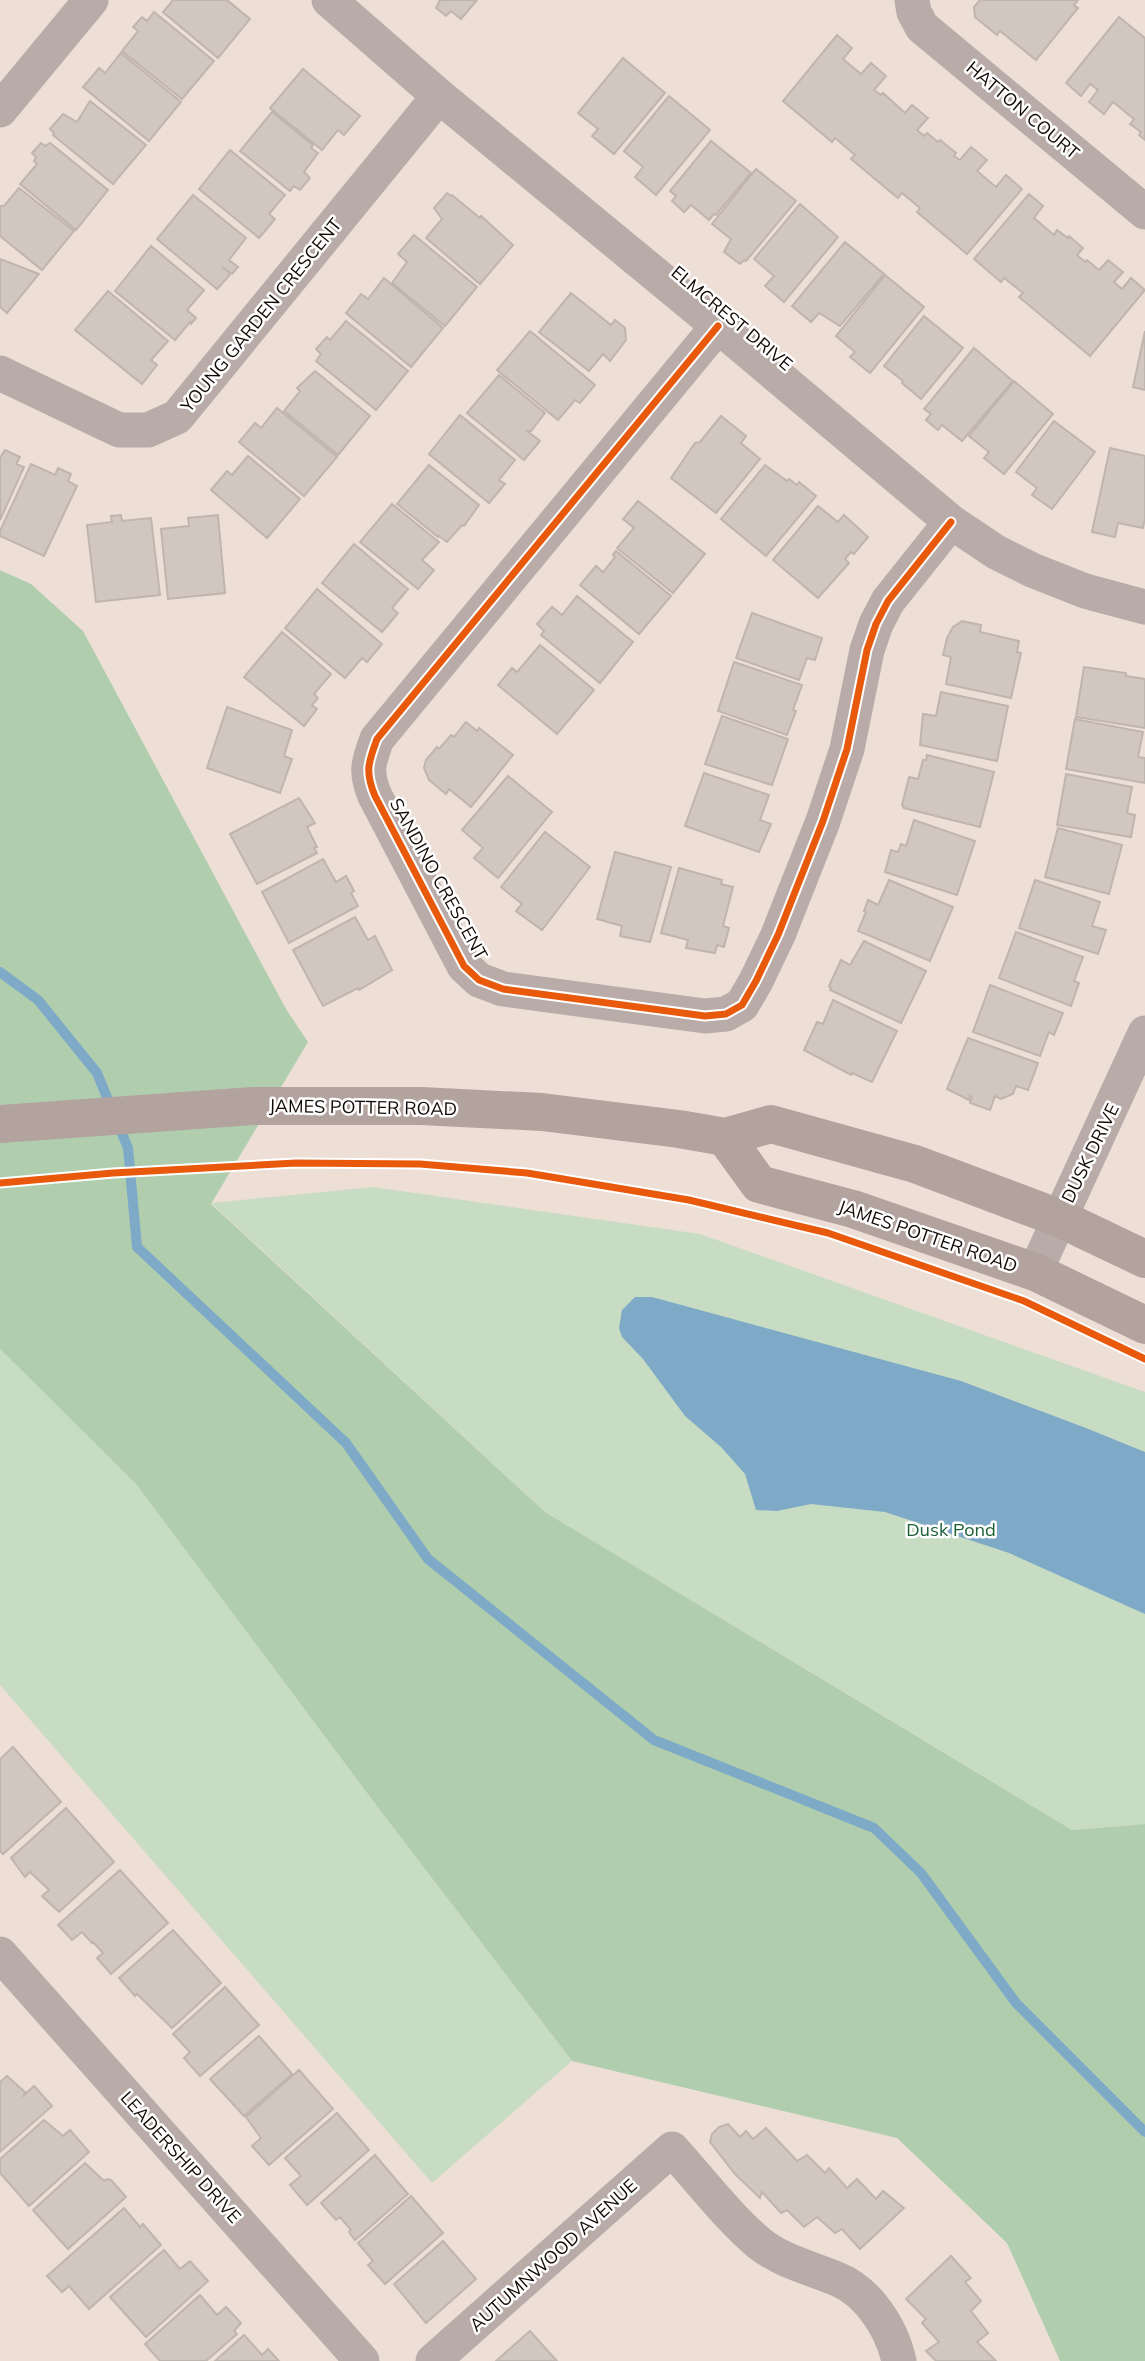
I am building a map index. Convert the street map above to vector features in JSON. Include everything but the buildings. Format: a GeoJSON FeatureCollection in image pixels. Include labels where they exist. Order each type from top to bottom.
{"type":"FeatureCollection","features":[{"type":"Feature","properties":{"kind":"main road","name":"JAMES POTTER ROAD"},"geometry":{"type":"LineString","coordinates":[[0,1124],[253,1106],[421,1105],[542,1112],[725,1137],[771,1124],[915,1164],[1059,1218],[1145,1259]]}},
{"type":"Feature","properties":{"kind":"main road","name":"JAMES POTTER ROAD"},"geometry":{"type":"LineString","coordinates":[[725,1137],[759,1184],[853,1209],[1035,1272],[1145,1325]]}},
{"type":"Feature","properties":{"kind":"street"},"geometry":{"type":"LineString","coordinates":[[0,110],[90,0]]}},
{"type":"Feature","properties":{"kind":"street","name":"ELMCREST DRIVE"},"geometry":{"type":"LineString","coordinates":[[329,0],[439,96],[951,522],[996,552],[1032,570],[1085,591],[1145,607]]}},
{"type":"Feature","properties":{"kind":"street","name":"HATTON COURT"},"geometry":{"type":"LineString","coordinates":[[912,0],[914,12],[922,27],[1145,212]]}},
{"type":"Feature","properties":{"kind":"street","name":"YOUNG GARDEN CRESCENT"},"geometry":{"type":"LineString","coordinates":[[0,373],[119,429],[148,429],[177,417],[439,96]]}},
{"type":"Feature","properties":{"kind":"street","name":"SANDINO CRESCENT"},"geometry":{"type":"LineString","coordinates":[[718,326],[377,739],[370,758],[368,779],[375,796],[464,966],[479,980],[503,989],[705,1016],[726,1014],[742,1005],[778,935],[823,821],[846,749],[867,650],[876,624],[888,601],[951,522]]}},
{"type":"Feature","properties":{"kind":"street","name":"DUSK DRIVE"},"geometry":{"type":"LineString","coordinates":[[1035,1272],[1145,1033]]}},
{"type":"Feature","properties":{"kind":"street","name":"LEADERSHIP DRIVE"},"geometry":{"type":"LineString","coordinates":[[0,1954],[362,2361]]}},
{"type":"Feature","properties":{"kind":"street","name":"AUTUMNWOOD AVENUE"},"geometry":{"type":"LineString","coordinates":[[433,2361],[672,2149],[760,2244],[848,2285],[878,2313],[888,2328],[900,2361]]}},
{"type":"Feature","properties":{"kind":"green space"},"geometry":{"type":"Polygon","coordinates":[[[0,570],[31,584],[83,631],[286,1009],[308,1042],[211,1204],[545,1512],[1072,1830],[1145,1824],[1145,2361],[1060,2361],[1007,2243],[897,2138],[572,2061],[136,1484],[0,1349],[0,570]]]}},
{"type":"Feature","properties":{"kind":"green space","name":"Dusk Pond"},"geometry":{"type":"Polygon","coordinates":[[[373,1187],[700,1234],[1145,1392],[1145,1824],[1072,1830],[545,1512],[211,1203],[373,1187]]]}},
{"type":"Feature","properties":{"kind":"green space"},"geometry":{"type":"Polygon","coordinates":[[[0,1349],[136,1484],[572,2061],[432,2183],[0,1685],[0,1349]]]}},
{"type":"Feature","properties":{"kind":"water"},"geometry":{"type":"Polygon","coordinates":[[[635,1297],[652,1297],[961,1381],[1145,1452],[1145,1614],[1009,1553],[885,1512],[811,1504],[777,1511],[756,1510],[745,1474],[721,1447],[685,1416],[643,1359],[622,1337],[619,1328],[622,1310],[635,1297]]]}},
{"type":"Feature","properties":{"kind":"waterway"},"geometry":{"type":"LineString","coordinates":[[0,972],[38,1000],[97,1073],[111,1107]]}},
{"type":"Feature","properties":{"kind":"waterway"},"geometry":{"type":"LineString","coordinates":[[118,1124],[128,1148],[137,1247],[346,1443],[428,1559],[654,1740],[874,1828],[921,1873],[1016,2003],[1145,2132]]}},
{"type":"Feature","properties":{"kind":"cycle path"},"geometry":{"type":"LineString","coordinates":[[718,326],[377,739],[374,747],[369,774],[375,796],[464,966],[479,980],[503,989],[705,1016],[726,1014],[742,1005],[778,935],[823,821],[847,749],[867,650],[876,624],[888,601],[951,522]]}},
{"type":"Feature","properties":{"kind":"cycle path"},"geometry":{"type":"LineString","coordinates":[[0,1183],[113,1173],[296,1163],[420,1164],[527,1173],[689,1200],[828,1233],[1024,1301],[1145,1359]]}}]}
